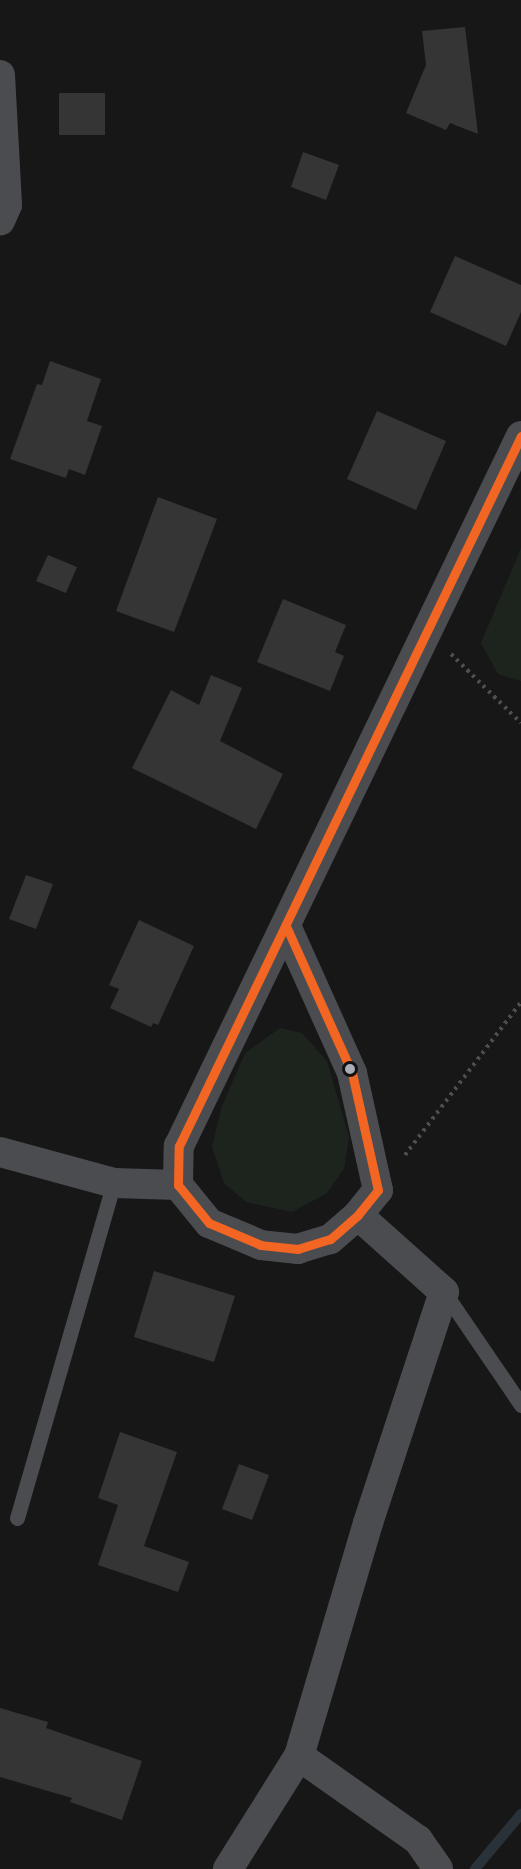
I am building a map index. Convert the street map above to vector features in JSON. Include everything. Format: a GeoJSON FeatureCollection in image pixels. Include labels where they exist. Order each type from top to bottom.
{"type":"FeatureCollection","features":[{"type":"Feature","properties":{"kind":"street"},"geometry":{"type":"LineString","coordinates":[[0,75],[7,205],[0,221]]}},
{"type":"Feature","properties":{"kind":"street"},"geometry":{"type":"LineString","coordinates":[[286,926],[352,1073],[378,1191],[358,1215],[330,1239],[298,1249],[261,1245],[209,1223],[178,1185],[179,1146],[521,436]]}},
{"type":"Feature","properties":{"kind":"street"},"geometry":{"type":"LineString","coordinates":[[0,1152],[114,1183],[178,1185]]}},
{"type":"Feature","properties":{"kind":"street"},"geometry":{"type":"LineString","coordinates":[[228,1869],[298,1756],[368,1523],[444,1292],[358,1215]]}},
{"type":"Feature","properties":{"kind":"street"},"geometry":{"type":"LineString","coordinates":[[298,1756],[418,1840],[438,1869]]}},
{"type":"Feature","properties":{"kind":"lane"},"geometry":{"type":"LineString","coordinates":[[17,1518],[114,1183]]}},
{"type":"Feature","properties":{"kind":"lane"},"geometry":{"type":"LineString","coordinates":[[444,1292],[521,1405]]}},
{"type":"Feature","properties":{"kind":"path"},"geometry":{"type":"LineString","coordinates":[[450,654],[521,723]]}},
{"type":"Feature","properties":{"kind":"path"},"geometry":{"type":"LineString","coordinates":[[378,1191],[521,1002]]}},
{"type":"Feature","properties":{"kind":"shaded area"},"geometry":{"type":"Polygon","coordinates":[[[521,548],[521,681],[498,674],[481,643],[521,548]]]}},
{"type":"Feature","properties":{"kind":"shaded area"},"geometry":{"type":"Polygon","coordinates":[[[280,1028],[302,1033],[327,1061],[349,1137],[344,1169],[326,1194],[292,1212],[246,1202],[224,1183],[212,1147],[221,1109],[245,1053],[280,1028]]]}},
{"type":"Feature","properties":{"kind":"building"},"geometry":{"type":"Polygon","coordinates":[[[465,27],[478,134],[450,123],[446,130],[406,113],[426,65],[422,31],[465,27]]]}},
{"type":"Feature","properties":{"kind":"building"},"geometry":{"type":"Polygon","coordinates":[[[59,93],[105,93],[105,135],[59,135],[59,93]]]}},
{"type":"Feature","properties":{"kind":"building"},"geometry":{"type":"Polygon","coordinates":[[[303,152],[339,165],[326,200],[291,187],[303,152]]]}},
{"type":"Feature","properties":{"kind":"building"},"geometry":{"type":"Polygon","coordinates":[[[455,256],[521,285],[521,312],[506,346],[430,312],[455,256]]]}},
{"type":"Feature","properties":{"kind":"building"},"geometry":{"type":"Polygon","coordinates":[[[50,361],[101,379],[87,421],[102,426],[85,475],[69,469],[66,478],[10,459],[37,384],[42,385],[50,361]]]}},
{"type":"Feature","properties":{"kind":"building"},"geometry":{"type":"Polygon","coordinates":[[[377,411],[446,441],[416,510],[347,479],[377,411]]]}},
{"type":"Feature","properties":{"kind":"building"},"geometry":{"type":"Polygon","coordinates":[[[158,497],[217,519],[174,632],[116,611],[158,497]]]}},
{"type":"Feature","properties":{"kind":"building"},"geometry":{"type":"Polygon","coordinates":[[[48,555],[77,567],[66,593],[36,581],[48,555]]]}},
{"type":"Feature","properties":{"kind":"building"},"geometry":{"type":"Polygon","coordinates":[[[283,599],[346,625],[335,652],[344,656],[330,691],[257,662],[283,599]]]}},
{"type":"Feature","properties":{"kind":"building"},"geometry":{"type":"Polygon","coordinates":[[[211,675],[242,688],[220,741],[283,774],[256,829],[132,768],[171,690],[199,705],[211,675]]]}},
{"type":"Feature","properties":{"kind":"building"},"geometry":{"type":"Polygon","coordinates":[[[26,875],[53,884],[36,929],[9,919],[26,875]]]}},
{"type":"Feature","properties":{"kind":"building"},"geometry":{"type":"Polygon","coordinates":[[[139,920],[194,946],[158,1025],[153,1023],[151,1027],[110,1008],[119,989],[109,985],[139,920]]]}},
{"type":"Feature","properties":{"kind":"building"},"geometry":{"type":"Polygon","coordinates":[[[154,1271],[235,1296],[214,1362],[134,1337],[154,1271]]]}},
{"type":"Feature","properties":{"kind":"building"},"geometry":{"type":"Polygon","coordinates":[[[120,1432],[177,1452],[144,1546],[189,1562],[178,1592],[98,1565],[118,1505],[98,1498],[120,1432]]]}},
{"type":"Feature","properties":{"kind":"building"},"geometry":{"type":"Polygon","coordinates":[[[239,1464],[269,1475],[252,1520],[222,1509],[239,1464]]]}},
{"type":"Feature","properties":{"kind":"building"},"geometry":{"type":"Polygon","coordinates":[[[0,1708],[48,1722],[46,1728],[142,1761],[122,1820],[70,1802],[72,1798],[0,1777],[0,1708]]]}},
{"type":"Feature","properties":{"kind":"waterway"},"geometry":{"type":"LineString","coordinates":[[475,1869],[521,1814]]}},
{"type":"Feature","properties":{"kind":"transit line"},"geometry":{"type":"LineString","coordinates":[[286,926],[352,1073],[378,1190],[358,1215],[330,1239],[298,1249],[261,1245],[209,1223],[178,1185],[179,1146],[521,436]]}}]}
